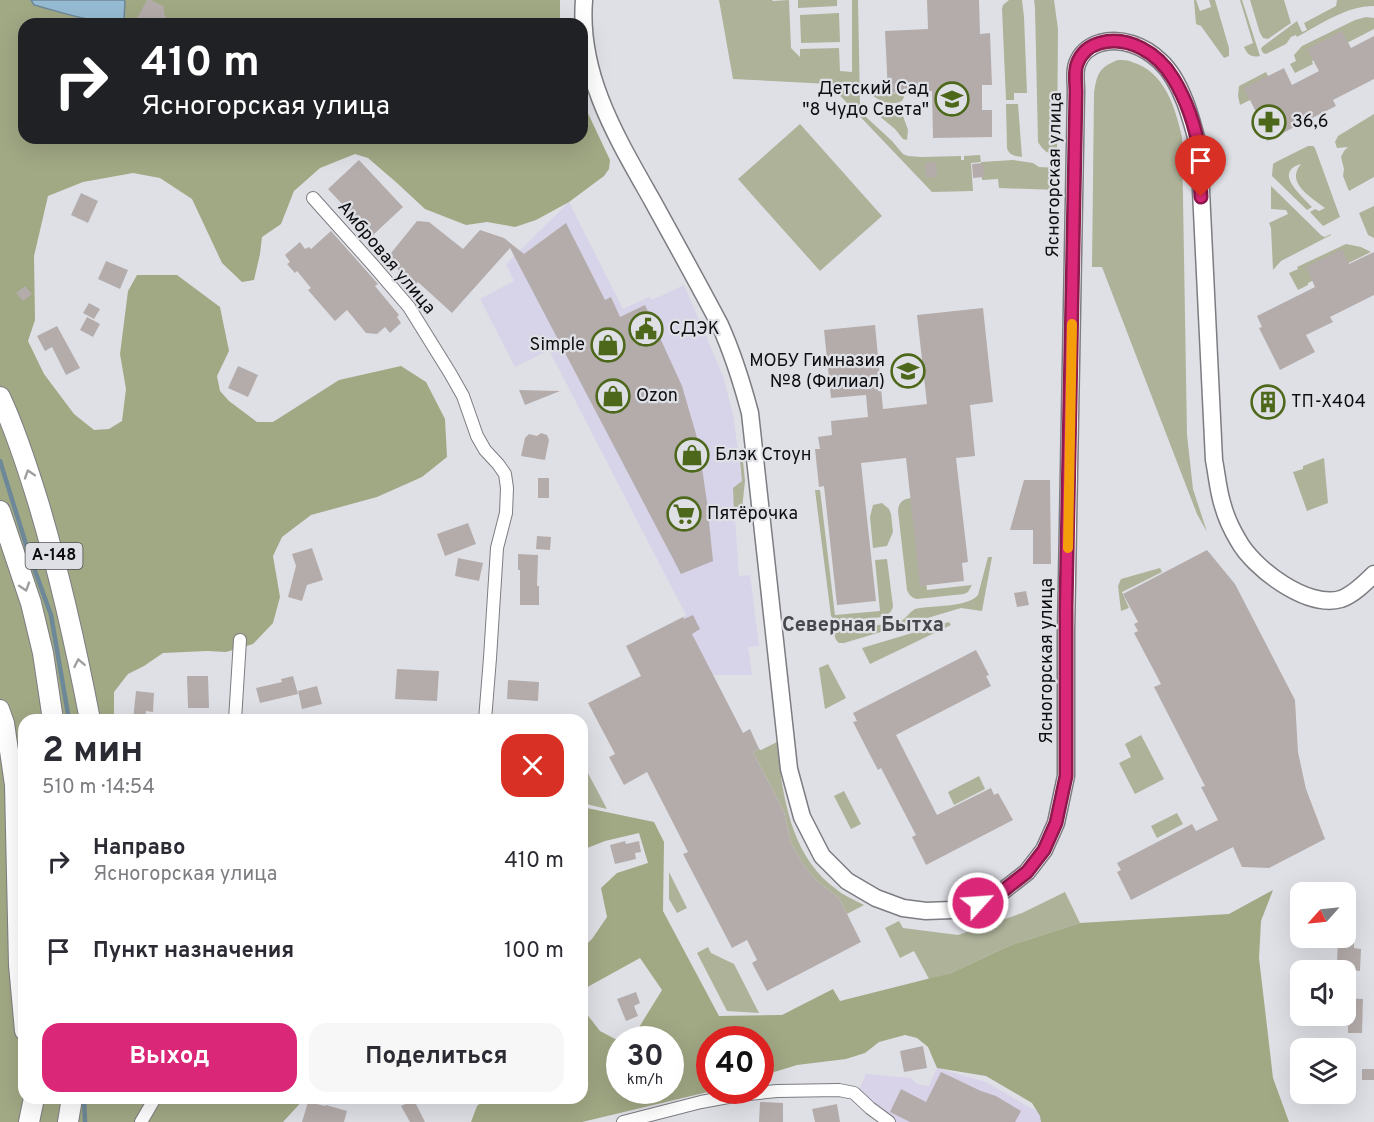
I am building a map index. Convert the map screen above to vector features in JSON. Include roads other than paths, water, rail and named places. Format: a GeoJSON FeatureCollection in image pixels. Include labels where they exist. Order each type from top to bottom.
{"type":"FeatureCollection","features":[{"type":"Feature","properties":{"kind":"main road","name":"А-148"},"geometry":{"type":"LineString","coordinates":[[0,397],[29,474],[55,560],[76,647],[89,714]]}},
{"type":"Feature","properties":{"kind":"main road","name":"А-148"},"geometry":{"type":"LineString","coordinates":[[0,511],[31,603],[43,652],[52,714]]}},
{"type":"Feature","properties":{"kind":"main road"},"geometry":{"type":"LineString","coordinates":[[0,709],[5,723],[14,785],[18,965]]}},
{"type":"Feature","properties":{"kind":"main road"},"geometry":{"type":"LineString","coordinates":[[29,1122],[34,1104]]}},
{"type":"Feature","properties":{"kind":"main road"},"geometry":{"type":"LineString","coordinates":[[36,1104],[41,1122]]}},
{"type":"Feature","properties":{"kind":"main road"},"geometry":{"type":"LineString","coordinates":[[68,1122],[71,1104]]}},
{"type":"Feature","properties":{"kind":"street","name":"Ясногорская улица"},"geometry":{"type":"LineString","coordinates":[[582,18],[584,0]]}},
{"type":"Feature","properties":{"kind":"street","name":"Ясногорская улица"},"geometry":{"type":"LineString","coordinates":[[588,58],[596,89],[614,132],[720,325],[743,386],[750,413],[789,769],[801,817],[822,856],[847,881],[876,898],[907,908],[926,911],[952,910],[978,903],[1004,890],[1027,872],[1044,850],[1056,823],[1066,776],[1066,606],[1075,72],[1085,50],[1094,45],[1108,41],[1131,43],[1146,50],[1161,62],[1173,77],[1194,127],[1199,149],[1214,460],[1223,506],[1238,541],[1253,561],[1273,579],[1316,599],[1327,600],[1350,595],[1374,574]]}},
{"type":"Feature","properties":{"kind":"street","name":"Амбровая улица"},"geometry":{"type":"LineString","coordinates":[[313,198],[409,307],[463,396],[477,436],[485,450],[505,474],[506,513],[497,548],[485,714]]}},
{"type":"Feature","properties":{"kind":"street"},"geometry":{"type":"LineString","coordinates":[[235,714],[240,640]]}},
{"type":"Feature","properties":{"kind":"street"},"geometry":{"type":"LineString","coordinates":[[623,1122],[739,1095],[777,1091],[839,1090],[854,1093],[889,1122]]}},
{"type":"Feature","properties":{"kind":"street"},"geometry":{"type":"LineString","coordinates":[[141,1122],[152,1104]]}},
{"type":"Feature","properties":{"kind":"water"},"geometry":{"type":"Polygon","coordinates":[[[31,0],[124,0],[125,2],[124,18],[83,18],[34,5],[31,0]]]}},
{"type":"Feature","properties":{"kind":"waterway"},"geometry":{"type":"LineString","coordinates":[[0,461],[51,615],[68,714]]}},
{"type":"Feature","properties":{"kind":"waterway"},"geometry":{"type":"LineString","coordinates":[[84,1104],[85,1122]]}},
{"type":"Feature","properties":{"kind":"place","name":"Детский Сад \"8 Чудо Света\""},"geometry":{"type":"Point","coordinates":[952,99]}},
{"type":"Feature","properties":{"kind":"place","name":"36,6"},"geometry":{"type":"Point","coordinates":[1269,122]}},
{"type":"Feature","properties":{"kind":"place","name":"СДЭК"},"geometry":{"type":"Point","coordinates":[646,329]}},
{"type":"Feature","properties":{"kind":"place","name":"Simple"},"geometry":{"type":"Point","coordinates":[608,345]}},
{"type":"Feature","properties":{"kind":"place","name":"МОБУ Гимназия №8 (Филиал)"},"geometry":{"type":"Point","coordinates":[908,371]}},
{"type":"Feature","properties":{"kind":"place","name":"Ozon"},"geometry":{"type":"Point","coordinates":[613,396]}},
{"type":"Feature","properties":{"kind":"place","name":"ТП-Х404"},"geometry":{"type":"Point","coordinates":[1268,402]}},
{"type":"Feature","properties":{"kind":"place","name":"Блэк Стоун"},"geometry":{"type":"Point","coordinates":[692,455]}},
{"type":"Feature","properties":{"kind":"place","name":"Пятёрочка"},"geometry":{"type":"Point","coordinates":[684,514]}},
{"type":"Feature","properties":{"kind":"district","name":"Северная Бытха"},"geometry":{"type":"Point","coordinates":[863,626]}}]}
